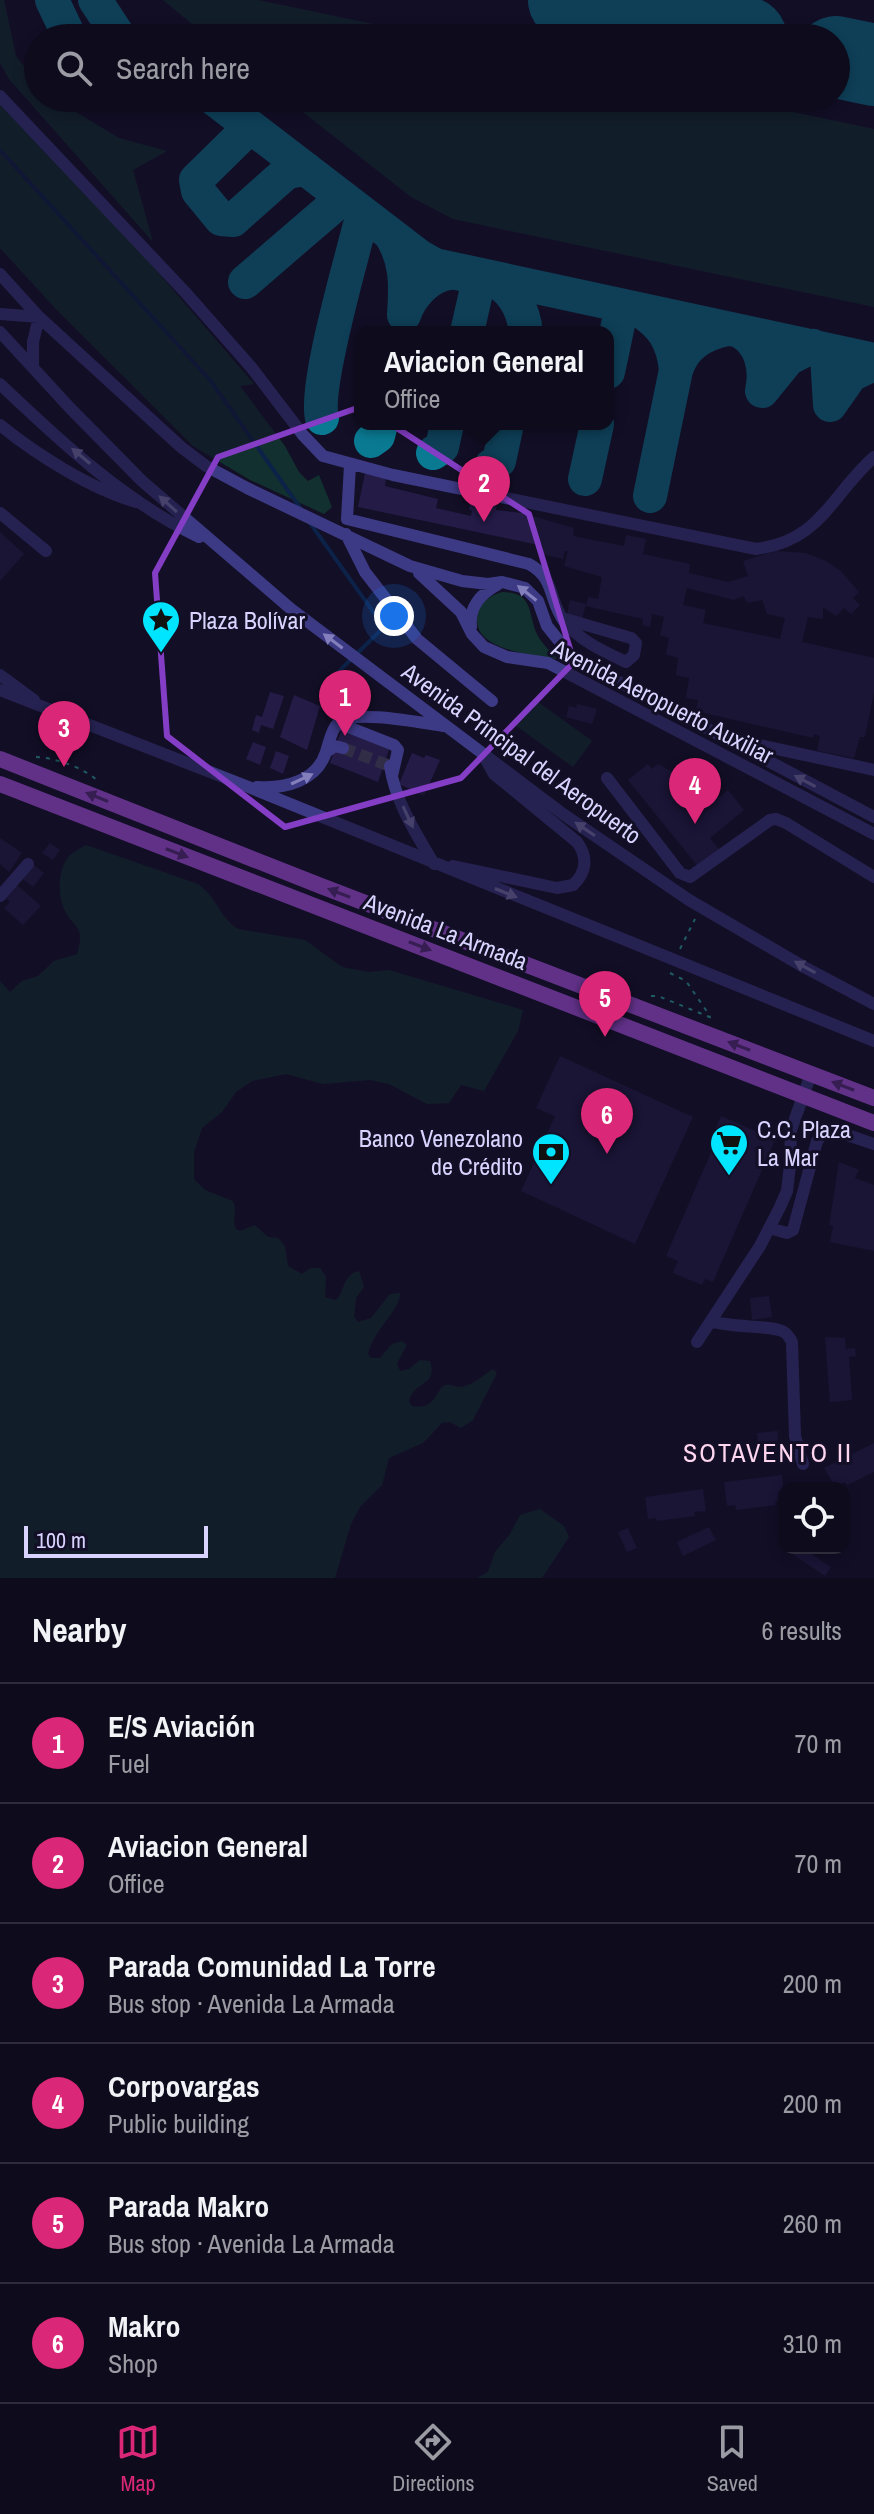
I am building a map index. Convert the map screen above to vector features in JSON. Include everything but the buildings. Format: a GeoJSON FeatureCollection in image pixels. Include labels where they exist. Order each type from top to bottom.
{"type":"FeatureCollection","features":[{"type":"Feature","properties":{"kind":"main road","name":"Avenida La Armada"},"geometry":{"type":"LineString","coordinates":[[0,759],[874,1098]]}},
{"type":"Feature","properties":{"kind":"main road","name":"Avenida La Armada"},"geometry":{"type":"LineString","coordinates":[[0,784],[874,1123]]}},
{"type":"Feature","properties":{"kind":"lane"},"geometry":{"type":"LineString","coordinates":[[0,96],[194,303],[251,367],[316,450],[327,459],[739,548],[756,549],[781,545],[813,525],[874,457]]}},
{"type":"Feature","properties":{"kind":"lane","name":"Avenida Aeropuerto Auxiliar"},"geometry":{"type":"LineString","coordinates":[[0,274],[39,317],[181,447],[206,466],[410,566],[462,581],[519,585],[538,601],[547,626],[572,657],[874,817]]}},
{"type":"Feature","properties":{"kind":"lane"},"geometry":{"type":"LineString","coordinates":[[0,314],[39,317],[33,342],[33,368]]}},
{"type":"Feature","properties":{"kind":"lane","name":"Avenida Principal del Aeropuerto"},"geometry":{"type":"LineString","coordinates":[[0,332],[142,481],[291,609],[563,814],[689,900],[874,1004]]}},
{"type":"Feature","properties":{"kind":"lane"},"geometry":{"type":"LineString","coordinates":[[0,384],[89,463],[142,504],[169,523],[213,544]]}},
{"type":"Feature","properties":{"kind":"lane"},"geometry":{"type":"LineString","coordinates":[[0,425],[56,463],[115,496],[142,504]]}},
{"type":"Feature","properties":{"kind":"lane"},"geometry":{"type":"LineString","coordinates":[[350,465],[345,534],[365,572],[417,639],[492,701]]}},
{"type":"Feature","properties":{"kind":"lane"},"geometry":{"type":"LineString","coordinates":[[0,513],[46,551]]}},
{"type":"Feature","properties":{"kind":"lane"},"geometry":{"type":"LineString","coordinates":[[347,519],[529,564],[543,572],[562,618],[572,630],[597,648],[626,662],[634,655],[636,643],[631,638],[562,618]]}},
{"type":"Feature","properties":{"kind":"lane","name":"Avenida Aeropuerto Auxiliar"},"geometry":{"type":"LineString","coordinates":[[410,566],[461,612],[472,634],[484,647],[495,653],[548,663],[874,834]]}},
{"type":"Feature","properties":{"kind":"lane"},"geometry":{"type":"LineString","coordinates":[[472,634],[471,614],[477,602],[488,590],[502,582]]}},
{"type":"Feature","properties":{"kind":"lane"},"geometry":{"type":"LineString","coordinates":[[0,675],[42,707]]}},
{"type":"Feature","properties":{"kind":"lane"},"geometry":{"type":"LineString","coordinates":[[0,690],[246,786],[874,1041]]}},
{"type":"Feature","properties":{"kind":"lane"},"geometry":{"type":"LineString","coordinates":[[246,786],[285,787],[314,773],[322,767],[335,726],[346,718],[395,719],[446,726]]}},
{"type":"Feature","properties":{"kind":"lane"},"geometry":{"type":"LineString","coordinates":[[338,723],[394,745],[398,750],[391,771],[415,833],[434,864]]}},
{"type":"Feature","properties":{"kind":"lane"},"geometry":{"type":"LineString","coordinates":[[722,736],[874,770]]}},
{"type":"Feature","properties":{"kind":"lane"},"geometry":{"type":"LineString","coordinates":[[326,752],[335,746],[343,748]]}},
{"type":"Feature","properties":{"kind":"lane"},"geometry":{"type":"LineString","coordinates":[[434,864],[475,869],[528,884],[557,888],[573,885],[584,871],[585,855],[577,842],[494,774],[482,753]]}},
{"type":"Feature","properties":{"kind":"lane"},"geometry":{"type":"LineString","coordinates":[[607,778],[680,873],[690,877],[770,820],[776,819],[874,877]]}},
{"type":"Feature","properties":{"kind":"lane"},"geometry":{"type":"LineString","coordinates":[[0,896],[28,864]]}},
{"type":"Feature","properties":{"kind":"lane"},"geometry":{"type":"LineString","coordinates":[[697,1342],[769,1228],[787,1191],[791,1130],[811,1074]]}},
{"type":"Feature","properties":{"kind":"lane"},"geometry":{"type":"LineString","coordinates":[[769,1228],[787,1233],[793,1230],[817,1141],[825,1131],[830,1129],[874,1144]]}},
{"type":"Feature","properties":{"kind":"lane"},"geometry":{"type":"LineString","coordinates":[[711,1321],[725,1326],[774,1328],[786,1332],[792,1342],[795,1436],[803,1464]]}},
{"type":"Feature","properties":{"kind":"highlighted area"},"geometry":{"type":"Polygon","coordinates":[[[363,406],[529,514],[574,662],[461,778],[285,827],[167,736],[155,573],[218,457],[363,406]]]}},
{"type":"Feature","properties":{"kind":"green space"},"geometry":{"type":"Polygon","coordinates":[[[0,0],[4,0],[16,56],[24,66],[24,96],[0,63],[0,0]]]}},
{"type":"Feature","properties":{"kind":"green space"},"geometry":{"type":"Polygon","coordinates":[[[163,0],[258,0],[373,24],[192,24],[163,0]]]}},
{"type":"Feature","properties":{"kind":"green space"},"geometry":{"type":"Polygon","coordinates":[[[0,105],[138,249],[254,384],[240,386],[285,446],[299,472],[308,481],[319,475],[332,507],[324,514],[250,480],[193,446],[55,308],[0,248],[0,105]]]}},
{"type":"Feature","properties":{"kind":"green space"},"geometry":{"type":"Polygon","coordinates":[[[38,112],[76,112],[119,138],[167,151],[133,170],[153,242],[38,112]]]}},
{"type":"Feature","properties":{"kind":"green space"},"geometry":{"type":"Polygon","coordinates":[[[303,112],[793,112],[874,129],[874,307],[453,219],[411,197],[303,112]]]}},
{"type":"Feature","properties":{"kind":"green space"},"geometry":{"type":"Polygon","coordinates":[[[502,592],[524,599],[538,636],[557,659],[504,648],[483,635],[477,625],[478,612],[487,599],[502,592]]]}},
{"type":"Feature","properties":{"kind":"green space"},"geometry":{"type":"Polygon","coordinates":[[[534,699],[592,741],[573,767],[515,725],[534,699]]]}},
{"type":"Feature","properties":{"kind":"green space"},"geometry":{"type":"Polygon","coordinates":[[[86,845],[198,884],[238,929],[305,940],[342,967],[369,972],[389,970],[523,1010],[518,1031],[484,1091],[461,1085],[449,1103],[427,1104],[389,1084],[370,1080],[323,1084],[286,1074],[252,1081],[236,1092],[222,1112],[202,1128],[194,1152],[194,1179],[205,1190],[233,1201],[236,1229],[240,1231],[255,1225],[268,1237],[278,1238],[285,1246],[288,1266],[302,1274],[310,1268],[320,1268],[326,1277],[325,1297],[335,1300],[339,1297],[348,1277],[359,1271],[364,1287],[356,1298],[354,1317],[358,1322],[371,1318],[390,1294],[400,1293],[396,1307],[375,1337],[368,1354],[371,1358],[380,1358],[392,1344],[402,1341],[407,1345],[397,1363],[400,1371],[409,1369],[420,1360],[430,1361],[431,1375],[412,1394],[409,1401],[412,1406],[421,1407],[432,1402],[443,1386],[464,1386],[493,1369],[497,1373],[473,1420],[461,1428],[450,1422],[442,1423],[423,1443],[389,1458],[382,1485],[360,1507],[351,1524],[335,1578],[0,1578],[0,981],[10,992],[22,981],[38,976],[54,961],[77,954],[79,932],[64,909],[60,881],[66,860],[86,845]]]}},
{"type":"Feature","properties":{"kind":"green space"},"geometry":{"type":"Polygon","coordinates":[[[540,1509],[564,1526],[569,1537],[542,1578],[477,1578],[488,1572],[495,1552],[520,1515],[540,1509]]]}},
{"type":"Feature","properties":{"kind":"waterway"},"geometry":{"type":"LineString","coordinates":[[0,150],[210,380],[301,509]]}},
{"type":"Feature","properties":{"kind":"waterway"},"geometry":{"type":"LineString","coordinates":[[310,523],[384,627],[325,685]]}},
{"type":"Feature","properties":{"kind":"taxiway"},"geometry":{"type":"LineString","coordinates":[[52,0],[63,24]]}},
{"type":"Feature","properties":{"kind":"taxiway"},"geometry":{"type":"LineString","coordinates":[[95,0],[111,24]]}},
{"type":"Feature","properties":{"kind":"taxiway"},"geometry":{"type":"LineString","coordinates":[[231,112],[419,256],[435,265],[874,360]]}},
{"type":"Feature","properties":{"kind":"taxiway"},"geometry":{"type":"LineString","coordinates":[[250,127],[196,180],[198,191],[221,219],[233,220],[287,172],[306,169]]}},
{"type":"Feature","properties":{"kind":"taxiway"},"geometry":{"type":"LineString","coordinates":[[245,282],[331,208]]}},
{"type":"Feature","properties":{"kind":"taxiway"},"geometry":{"type":"LineString","coordinates":[[322,418],[323,380],[328,354],[359,228]]}},
{"type":"Feature","properties":{"kind":"taxiway"},"geometry":{"type":"LineString","coordinates":[[390,234],[402,263],[404,315],[425,285],[445,274],[456,273],[478,284],[490,278],[498,282],[519,307],[525,326]]}},
{"type":"Feature","properties":{"kind":"taxiway"},"geometry":{"type":"LineString","coordinates":[[468,326],[478,284]]}},
{"type":"Feature","properties":{"kind":"taxiway"},"geometry":{"type":"LineString","coordinates":[[639,310],[665,335],[676,370],[689,347],[710,334],[727,329]]}},
{"type":"Feature","properties":{"kind":"taxiway"},"geometry":{"type":"LineString","coordinates":[[614,344],[620,315]]}},
{"type":"Feature","properties":{"kind":"taxiway"},"geometry":{"type":"LineString","coordinates":[[741,332],[753,343],[761,357],[764,374],[762,391],[788,359],[813,346],[827,356],[830,405],[851,375],[874,364]]}},
{"type":"Feature","properties":{"kind":"taxiway"},"geometry":{"type":"LineString","coordinates":[[650,496],[676,370]]}},
{"type":"Feature","properties":{"kind":"taxiway"},"geometry":{"type":"LineString","coordinates":[[371,441],[378,436],[380,430]]}},
{"type":"Feature","properties":{"kind":"taxiway"},"geometry":{"type":"LineString","coordinates":[[433,453],[442,447],[446,430]]}},
{"type":"Feature","properties":{"kind":"taxiway"},"geometry":{"type":"LineString","coordinates":[[491,466],[499,461],[506,430]]}},
{"type":"Feature","properties":{"kind":"taxiway"},"geometry":{"type":"LineString","coordinates":[[585,479],[596,430]]}},
{"type":"Feature","properties":{"kind":"runway"},"geometry":{"type":"LineString","coordinates":[[569,0],[681,24]]}},
{"type":"Feature","properties":{"kind":"runway"},"geometry":{"type":"LineString","coordinates":[[850,60],[874,65]]}},
{"type":"Feature","properties":{"kind":"tunnel"},"geometry":{"type":"LineString","coordinates":[[343,748],[390,766]]}},
{"type":"Feature","properties":{"kind":"place","name":"Aviacion General"},"geometry":{"type":"Point","coordinates":[484,522]}},
{"type":"Feature","properties":{"kind":"place","name":"Plaza Bolívar"},"geometry":{"type":"Point","coordinates":[161,654]}},
{"type":"Feature","properties":{"kind":"place","name":"E/S Aviación"},"geometry":{"type":"Point","coordinates":[345,736]}},
{"type":"Feature","properties":{"kind":"place","name":"Parada Comunidad La Torre"},"geometry":{"type":"Point","coordinates":[64,767]}},
{"type":"Feature","properties":{"kind":"place","name":"Corpovargas"},"geometry":{"type":"Point","coordinates":[695,824]}},
{"type":"Feature","properties":{"kind":"place","name":"Parada Makro"},"geometry":{"type":"Point","coordinates":[605,1037]}},
{"type":"Feature","properties":{"kind":"place","name":"Makro"},"geometry":{"type":"Point","coordinates":[607,1154]}},
{"type":"Feature","properties":{"kind":"place","name":"C.C. Plaza La Mar"},"geometry":{"type":"Point","coordinates":[729,1177]}},
{"type":"Feature","properties":{"kind":"place","name":"Banco Venezolano de Crédito"},"geometry":{"type":"Point","coordinates":[551,1186]}},
{"type":"Feature","properties":{"kind":"district","name":"SOTAVENTO II"},"geometry":{"type":"Point","coordinates":[768,1452]}}]}
